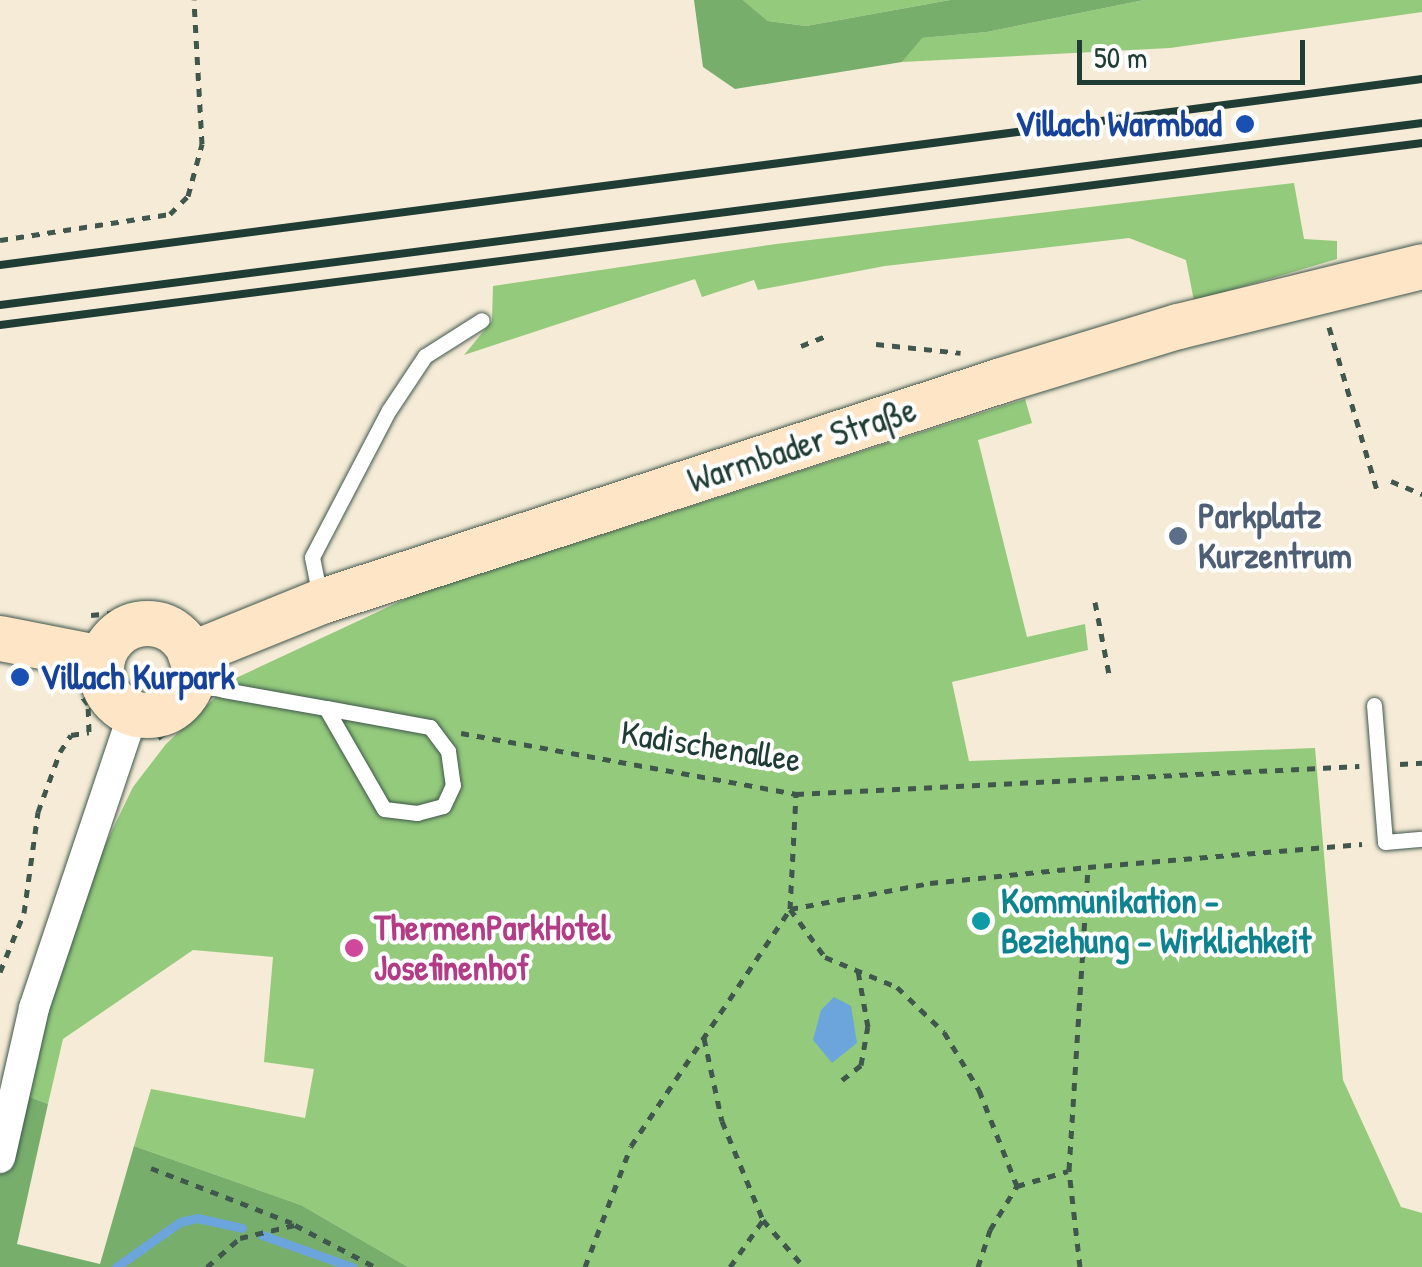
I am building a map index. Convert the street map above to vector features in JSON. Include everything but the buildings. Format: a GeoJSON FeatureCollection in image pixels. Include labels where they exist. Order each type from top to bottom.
{"type":"FeatureCollection","features":[{"type":"Feature","properties":{"kind":"street","name":"Warmbader Straße"},"geometry":{"type":"LineString","coordinates":[[143,731],[172,708],[198,676],[321,601],[1178,326],[1422,266]]}},
{"type":"Feature","properties":{"kind":"street"},"geometry":{"type":"LineString","coordinates":[[89,673],[118,633],[145,623],[172,631],[198,676]]}},
{"type":"Feature","properties":{"kind":"street"},"geometry":{"type":"LineString","coordinates":[[0,638],[89,673],[143,731],[34,1008],[0,1158]]}},
{"type":"Feature","properties":{"kind":"lane"},"geometry":{"type":"LineString","coordinates":[[321,601],[312,557],[389,410],[425,356],[482,320]]}},
{"type":"Feature","properties":{"kind":"lane"},"geometry":{"type":"LineString","coordinates":[[198,676],[326,708],[430,727],[448,751],[454,785],[443,806],[417,813],[384,809],[326,708]]}},
{"type":"Feature","properties":{"kind":"lane"},"geometry":{"type":"LineString","coordinates":[[1374,706],[1382,764],[1385,842],[1422,839]]}},
{"type":"Feature","properties":{"kind":"path"},"geometry":{"type":"LineString","coordinates":[[0,240],[170,214],[188,196],[202,144],[194,0]]}},
{"type":"Feature","properties":{"kind":"path"},"geometry":{"type":"LineString","coordinates":[[801,346],[828,336]]}},
{"type":"Feature","properties":{"kind":"path"},"geometry":{"type":"LineString","coordinates":[[876,344],[964,353]]}},
{"type":"Feature","properties":{"kind":"path"},"geometry":{"type":"LineString","coordinates":[[1391,480],[1422,494]]}},
{"type":"Feature","properties":{"kind":"path"},"geometry":{"type":"LineString","coordinates":[[1095,602],[1109,674]]}},
{"type":"Feature","properties":{"kind":"path"},"geometry":{"type":"LineString","coordinates":[[0,972],[24,913],[38,812],[71,735],[89,732],[89,673]]}},
{"type":"Feature","properties":{"kind":"path"},"geometry":{"type":"LineString","coordinates":[[143,731],[190,719],[198,676]]}},
{"type":"Feature","properties":{"kind":"path","name":"Kadischenallee"},"geometry":{"type":"LineString","coordinates":[[430,727],[796,794],[1382,764]]}},
{"type":"Feature","properties":{"kind":"path"},"geometry":{"type":"LineString","coordinates":[[583,1265],[631,1146],[790,909],[796,794]]}},
{"type":"Feature","properties":{"kind":"path"},"geometry":{"type":"LineString","coordinates":[[790,909],[930,883],[1385,842]]}},
{"type":"Feature","properties":{"kind":"path"},"geometry":{"type":"LineString","coordinates":[[1080,1267],[1069,1170],[1088,868]]}},
{"type":"Feature","properties":{"kind":"path"},"geometry":{"type":"LineString","coordinates":[[790,909],[825,957],[897,987],[944,1032],[979,1090],[1017,1186]]}},
{"type":"Feature","properties":{"kind":"path"},"geometry":{"type":"LineString","coordinates":[[842,1080],[861,1065],[868,1027],[858,971]]}},
{"type":"Feature","properties":{"kind":"path"},"geometry":{"type":"LineString","coordinates":[[704,1038],[722,1122],[763,1220],[804,1267]]}},
{"type":"Feature","properties":{"kind":"path"},"geometry":{"type":"LineString","coordinates":[[151,1168],[295,1224],[375,1267]]}},
{"type":"Feature","properties":{"kind":"path"},"geometry":{"type":"LineString","coordinates":[[978,1267],[990,1230],[1017,1186],[1069,1170]]}},
{"type":"Feature","properties":{"kind":"path"},"geometry":{"type":"LineString","coordinates":[[730,1267],[763,1220]]}},
{"type":"Feature","properties":{"kind":"path"},"geometry":{"type":"LineString","coordinates":[[207,1267],[240,1238],[260,1229],[295,1224]]}},
{"type":"Feature","properties":{"kind":"green space"},"geometry":{"type":"Polygon","coordinates":[[[694,0],[743,0],[768,21],[806,26],[950,0],[1144,0],[987,32],[922,38],[902,62],[735,89],[703,67],[694,0]]]}},
{"type":"Feature","properties":{"kind":"green space"},"geometry":{"type":"Polygon","coordinates":[[[743,0],[950,0],[806,26],[768,21],[743,0]]]}},
{"type":"Feature","properties":{"kind":"green space"},"geometry":{"type":"Polygon","coordinates":[[[1144,0],[1422,0],[1422,12],[1170,48],[902,62],[921,38],[987,32],[1144,0]]]}},
{"type":"Feature","properties":{"kind":"green space"},"geometry":{"type":"Polygon","coordinates":[[[1294,183],[1304,239],[1337,241],[1337,259],[1194,301],[1186,260],[1129,238],[885,266],[758,290],[754,280],[702,297],[695,279],[464,355],[492,321],[493,286],[776,244],[1294,183]]]}},
{"type":"Feature","properties":{"kind":"green space"},"geometry":{"type":"Polygon","coordinates":[[[1025,399],[1032,423],[978,440],[1027,637],[1085,624],[1088,650],[952,682],[969,761],[1315,748],[1343,1080],[1401,1207],[1422,1213],[1422,1267],[408,1267],[301,1205],[134,1146],[151,1089],[305,1118],[314,1069],[264,1062],[273,957],[193,950],[63,1039],[48,1104],[22,1094],[79,899],[133,787],[166,744],[236,678],[414,595],[1025,399]]]}},
{"type":"Feature","properties":{"kind":"green space"},"geometry":{"type":"Polygon","coordinates":[[[22,1094],[48,1104],[17,1244],[100,1264],[134,1146],[301,1205],[408,1267],[0,1267],[0,1097],[22,1094]]]}},
{"type":"Feature","properties":{"kind":"water"},"geometry":{"type":"Polygon","coordinates":[[[834,997],[851,1006],[857,1043],[832,1063],[813,1040],[821,1010],[834,997]]]}},
{"type":"Feature","properties":{"kind":"waterway"},"geometry":{"type":"LineString","coordinates":[[116,1267],[180,1222],[197,1218],[242,1228]]}},
{"type":"Feature","properties":{"kind":"waterway"},"geometry":{"type":"LineString","coordinates":[[262,1235],[352,1267]]}},
{"type":"Feature","properties":{"kind":"railway"},"geometry":{"type":"LineString","coordinates":[[0,265],[1422,79]]}},
{"type":"Feature","properties":{"kind":"railway"},"geometry":{"type":"LineString","coordinates":[[0,305],[1422,123]]}},
{"type":"Feature","properties":{"kind":"railway"},"geometry":{"type":"LineString","coordinates":[[0,325],[1422,143]]}},
{"type":"Feature","properties":{"kind":"place","name":"Villach Warmbad"},"geometry":{"type":"Point","coordinates":[1245,124]}},
{"type":"Feature","properties":{"kind":"place","name":"Parkplatz Kurzentrum"},"geometry":{"type":"Point","coordinates":[1178,536]}},
{"type":"Feature","properties":{"kind":"place","name":"Villach Kurpark"},"geometry":{"type":"Point","coordinates":[20,677]}},
{"type":"Feature","properties":{"kind":"place","name":"Kommunikation - Beziehung - Wirklichkeit"},"geometry":{"type":"Point","coordinates":[981,921]}},
{"type":"Feature","properties":{"kind":"place","name":"ThermenParkHotel Josefinenhof"},"geometry":{"type":"Point","coordinates":[354,948]}}]}
